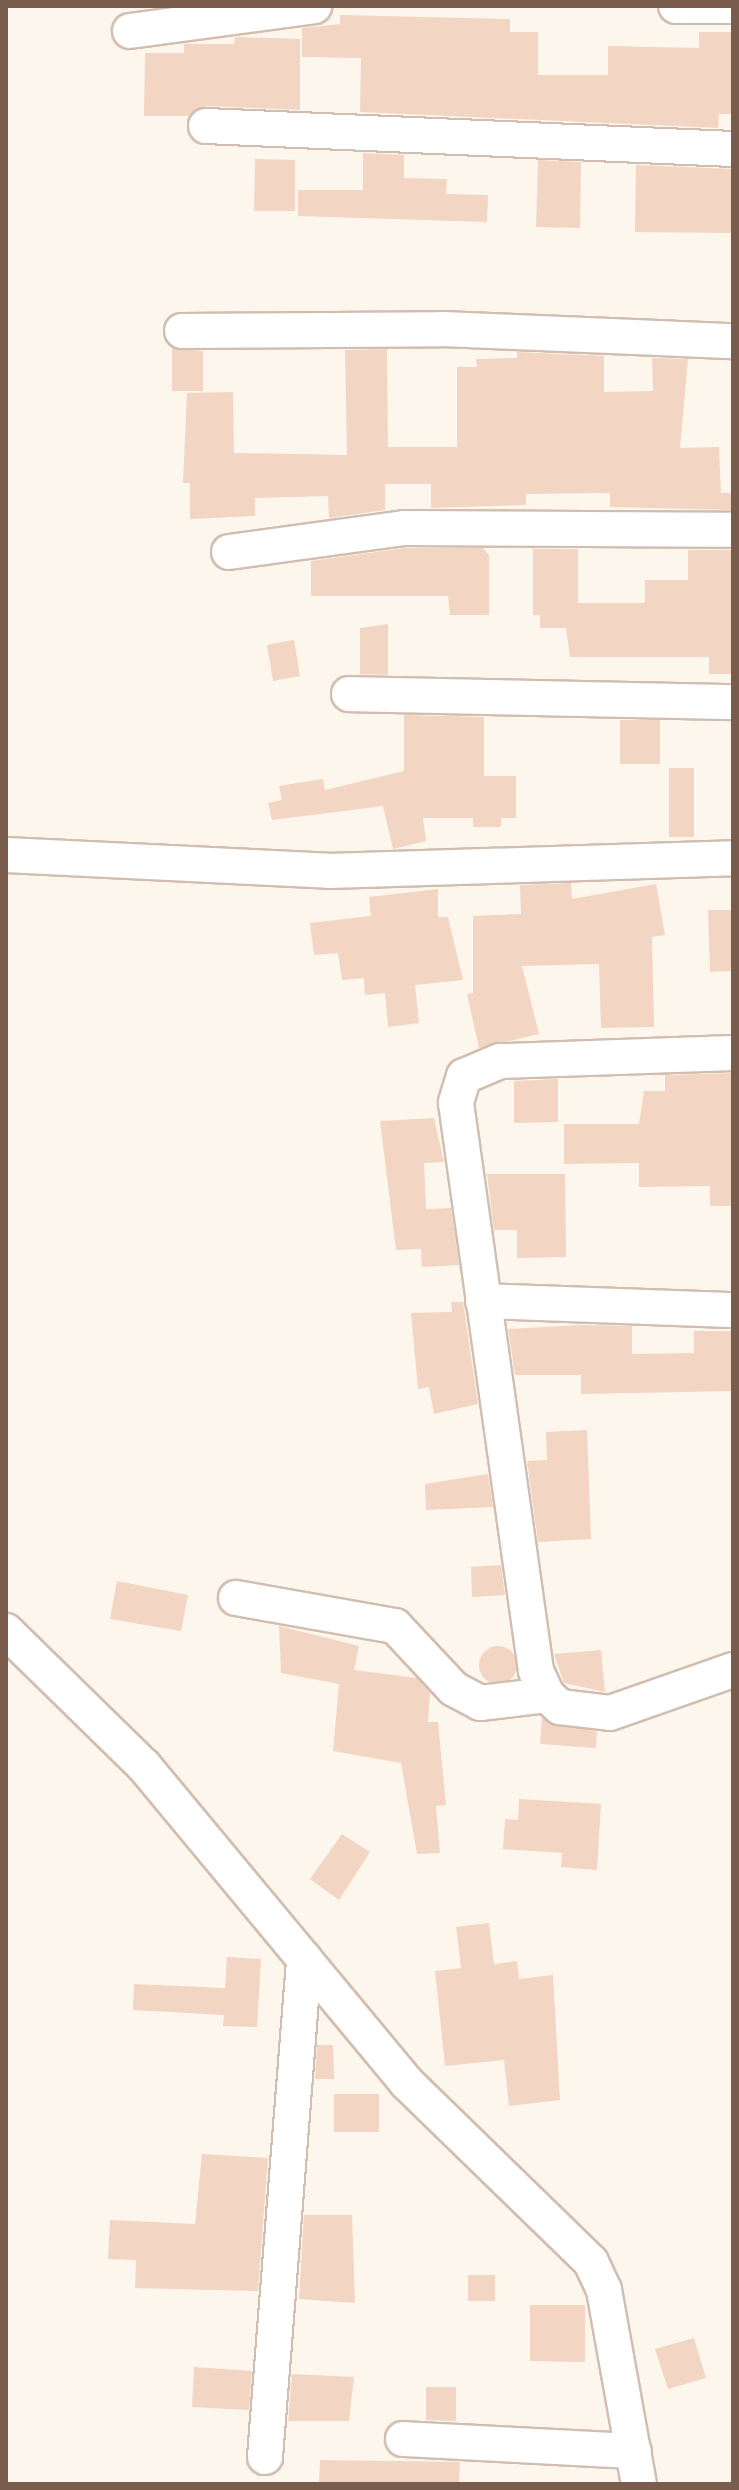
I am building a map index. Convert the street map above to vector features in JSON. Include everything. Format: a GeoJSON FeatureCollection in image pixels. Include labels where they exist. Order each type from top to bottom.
{"type":"FeatureCollection","features":[{"type":"Feature","properties":{"kind":"street"},"geometry":{"type":"LineString","coordinates":[[130,31],[314,6]]}},
{"type":"Feature","properties":{"kind":"street"},"geometry":{"type":"LineString","coordinates":[[676,6],[733,6]]}},
{"type":"Feature","properties":{"kind":"street"},"geometry":{"type":"LineString","coordinates":[[206,126],[733,149]]}},
{"type":"Feature","properties":{"kind":"street"},"geometry":{"type":"LineString","coordinates":[[182,331],[443,329],[733,341]]}},
{"type":"Feature","properties":{"kind":"street"},"geometry":{"type":"LineString","coordinates":[[229,552],[404,528],[733,530]]}},
{"type":"Feature","properties":{"kind":"street"},"geometry":{"type":"LineString","coordinates":[[349,694],[733,702]]}},
{"type":"Feature","properties":{"kind":"street"},"geometry":{"type":"LineString","coordinates":[[6,855],[300,871],[733,858]]}},
{"type":"Feature","properties":{"kind":"street"},"geometry":{"type":"LineString","coordinates":[[733,1053],[500,1061],[464,1076],[456,1111],[536,1671],[547,1695],[560,1707],[610,1713],[733,1670]]}},
{"type":"Feature","properties":{"kind":"street"},"geometry":{"type":"LineString","coordinates":[[483,1301],[733,1310]]}},
{"type":"Feature","properties":{"kind":"street"},"geometry":{"type":"LineString","coordinates":[[236,1598],[395,1626],[454,1689],[480,1703],[547,1695]]}},
{"type":"Feature","properties":{"kind":"street"},"geometry":{"type":"LineString","coordinates":[[6,1631],[144,1766],[304,1959],[457,2136],[591,2262],[604,2290],[637,2468],[403,2439]]}},
{"type":"Feature","properties":{"kind":"street"},"geometry":{"type":"LineString","coordinates":[[265,2457],[304,1959]]}},
{"type":"Feature","properties":{"kind":"building"},"geometry":{"type":"Polygon","coordinates":[[[340,15],[510,19],[510,32],[538,32],[538,75],[608,75],[608,46],[699,48],[699,32],[733,32],[733,114],[719,114],[718,128],[360,112],[361,58],[302,57],[302,28],[340,24],[340,15]]]}},
{"type":"Feature","properties":{"kind":"building"},"geometry":{"type":"Polygon","coordinates":[[[235,37],[300,39],[300,110],[207,106],[189,116],[144,116],[145,53],[184,53],[184,44],[234,44],[235,37]]]}},
{"type":"Feature","properties":{"kind":"building"},"geometry":{"type":"Polygon","coordinates":[[[363,153],[404,155],[404,178],[447,179],[446,194],[488,195],[487,222],[298,216],[298,190],[363,190],[363,153]]]}},
{"type":"Feature","properties":{"kind":"building"},"geometry":{"type":"Polygon","coordinates":[[[255,159],[295,160],[295,211],[254,211],[255,159]]]}},
{"type":"Feature","properties":{"kind":"building"},"geometry":{"type":"Polygon","coordinates":[[[538,160],[581,162],[580,228],[536,227],[538,160]]]}},
{"type":"Feature","properties":{"kind":"building"},"geometry":{"type":"Polygon","coordinates":[[[636,165],[733,169],[733,233],[635,232],[636,165]]]}},
{"type":"Feature","properties":{"kind":"building"},"geometry":{"type":"Polygon","coordinates":[[[172,348],[203,351],[203,391],[172,391],[172,348]]]}},
{"type":"Feature","properties":{"kind":"building"},"geometry":{"type":"Polygon","coordinates":[[[387,349],[388,447],[457,447],[457,367],[477,367],[476,359],[517,358],[517,352],[604,356],[604,392],[653,391],[652,358],[688,359],[680,448],[719,447],[721,493],[733,493],[733,510],[610,507],[610,493],[526,494],[526,505],[431,508],[431,484],[385,484],[385,510],[329,518],[328,496],[255,498],[255,516],[190,519],[190,483],[183,483],[187,393],[233,392],[234,453],[347,455],[345,350],[387,349]]]}},
{"type":"Feature","properties":{"kind":"building"},"geometry":{"type":"Polygon","coordinates":[[[405,548],[483,548],[489,555],[489,615],[450,615],[448,596],[311,596],[311,561],[405,548]]]}},
{"type":"Feature","properties":{"kind":"building"},"geometry":{"type":"Polygon","coordinates":[[[533,549],[578,549],[578,603],[645,603],[645,580],[688,580],[688,550],[733,550],[733,674],[709,674],[709,657],[570,657],[566,628],[540,628],[540,615],[533,615],[533,549]]]}},
{"type":"Feature","properties":{"kind":"building"},"geometry":{"type":"Polygon","coordinates":[[[388,624],[388,675],[360,674],[360,628],[388,624]]]}},
{"type":"Feature","properties":{"kind":"building"},"geometry":{"type":"Polygon","coordinates":[[[294,640],[300,676],[273,681],[267,645],[294,640]]]}},
{"type":"Feature","properties":{"kind":"building"},"geometry":{"type":"Polygon","coordinates":[[[404,715],[484,717],[484,776],[516,776],[516,818],[501,818],[501,827],[473,827],[473,818],[423,818],[426,841],[393,849],[383,806],[272,820],[268,803],[282,800],[279,786],[323,779],[325,790],[404,771],[404,715]]]}},
{"type":"Feature","properties":{"kind":"building"},"geometry":{"type":"Polygon","coordinates":[[[620,720],[660,720],[660,764],[620,764],[620,720]]]}},
{"type":"Feature","properties":{"kind":"building"},"geometry":{"type":"Polygon","coordinates":[[[669,768],[694,768],[694,837],[669,837],[669,768]]]}},
{"type":"Feature","properties":{"kind":"building"},"geometry":{"type":"Polygon","coordinates":[[[571,883],[572,899],[656,884],[665,935],[652,937],[654,1027],[601,1028],[599,964],[522,966],[539,1034],[479,1048],[467,994],[473,993],[473,916],[521,914],[520,885],[571,883]]]}},
{"type":"Feature","properties":{"kind":"building"},"geometry":{"type":"Polygon","coordinates":[[[438,889],[438,917],[448,917],[463,980],[415,985],[419,1023],[388,1027],[385,993],[365,995],[364,978],[342,980],[338,953],[314,955],[310,923],[371,916],[369,897],[438,889]]]}},
{"type":"Feature","properties":{"kind":"building"},"geometry":{"type":"Polygon","coordinates":[[[708,910],[733,910],[733,971],[710,972],[708,910]]]}},
{"type":"Feature","properties":{"kind":"building"},"geometry":{"type":"Polygon","coordinates":[[[733,1073],[733,1206],[710,1206],[710,1186],[639,1187],[639,1163],[564,1164],[564,1124],[639,1124],[644,1091],[665,1091],[665,1075],[733,1073]]]}},
{"type":"Feature","properties":{"kind":"building"},"geometry":{"type":"Polygon","coordinates":[[[558,1079],[558,1122],[514,1123],[514,1081],[558,1079]]]}},
{"type":"Feature","properties":{"kind":"building"},"geometry":{"type":"Polygon","coordinates":[[[434,1118],[444,1162],[424,1163],[426,1209],[451,1208],[459,1265],[422,1267],[421,1249],[396,1250],[380,1121],[434,1118]]]}},
{"type":"Feature","properties":{"kind":"building"},"geometry":{"type":"Polygon","coordinates":[[[487,1174],[565,1174],[566,1257],[517,1258],[517,1230],[494,1230],[487,1174]]]}},
{"type":"Feature","properties":{"kind":"building"},"geometry":{"type":"Polygon","coordinates":[[[451,1302],[463,1302],[478,1404],[434,1414],[429,1387],[418,1389],[411,1313],[452,1312],[451,1302]]]}},
{"type":"Feature","properties":{"kind":"building"},"geometry":{"type":"Polygon","coordinates":[[[632,1326],[632,1354],[694,1353],[694,1331],[733,1331],[733,1391],[581,1394],[581,1375],[515,1375],[508,1329],[632,1326]]]}},
{"type":"Feature","properties":{"kind":"building"},"geometry":{"type":"Polygon","coordinates":[[[587,1430],[591,1539],[538,1542],[527,1461],[547,1460],[546,1432],[587,1430]]]}},
{"type":"Feature","properties":{"kind":"building"},"geometry":{"type":"Polygon","coordinates":[[[488,1474],[493,1507],[426,1510],[425,1484],[488,1474]]]}},
{"type":"Feature","properties":{"kind":"building"},"geometry":{"type":"Polygon","coordinates":[[[501,1565],[505,1595],[472,1597],[471,1567],[501,1565]]]}},
{"type":"Feature","properties":{"kind":"building"},"geometry":{"type":"Polygon","coordinates":[[[117,1581],[188,1595],[181,1631],[110,1619],[117,1581]]]}},
{"type":"Feature","properties":{"kind":"building"},"geometry":{"type":"Polygon","coordinates":[[[279,1626],[359,1646],[354,1670],[417,1678],[430,1693],[428,1722],[438,1722],[446,1805],[436,1806],[440,1853],[417,1854],[401,1763],[333,1751],[339,1684],[281,1673],[279,1626]]]}},
{"type":"Feature","properties":{"kind":"building"},"geometry":{"type":"Polygon","coordinates":[[[498,1646],[511,1652],[517,1665],[511,1678],[498,1684],[485,1678],[479,1665],[485,1652],[498,1646]]]}},
{"type":"Feature","properties":{"kind":"building"},"geometry":{"type":"Polygon","coordinates":[[[601,1650],[605,1692],[564,1683],[554,1654],[601,1650]]]}},
{"type":"Feature","properties":{"kind":"building"},"geometry":{"type":"Polygon","coordinates":[[[542,1718],[597,1732],[596,1748],[540,1744],[542,1718]]]}},
{"type":"Feature","properties":{"kind":"building"},"geometry":{"type":"Polygon","coordinates":[[[519,1799],[601,1804],[597,1870],[561,1867],[562,1853],[503,1849],[505,1819],[518,1820],[519,1799]]]}},
{"type":"Feature","properties":{"kind":"building"},"geometry":{"type":"Polygon","coordinates":[[[342,1834],[370,1852],[339,1900],[310,1879],[342,1834]]]}},
{"type":"Feature","properties":{"kind":"building"},"geometry":{"type":"Polygon","coordinates":[[[489,1923],[494,1964],[517,1961],[519,1979],[553,1975],[560,2100],[509,2106],[504,2060],[445,2066],[435,1971],[461,1968],[456,1927],[489,1923]]]}},
{"type":"Feature","properties":{"kind":"building"},"geometry":{"type":"Polygon","coordinates":[[[227,1957],[261,1959],[257,2027],[223,2026],[224,2015],[133,2010],[134,1984],[225,1988],[227,1957]]]}},
{"type":"Feature","properties":{"kind":"building"},"geometry":{"type":"Polygon","coordinates":[[[317,2045],[333,2045],[334,2079],[315,2079],[317,2045]]]}},
{"type":"Feature","properties":{"kind":"building"},"geometry":{"type":"Polygon","coordinates":[[[334,2094],[379,2094],[379,2132],[334,2132],[334,2094]]]}},
{"type":"Feature","properties":{"kind":"building"},"geometry":{"type":"Polygon","coordinates":[[[202,2154],[268,2158],[258,2291],[135,2288],[136,2260],[108,2259],[110,2220],[195,2224],[202,2154]]]}},
{"type":"Feature","properties":{"kind":"building"},"geometry":{"type":"Polygon","coordinates":[[[304,2215],[352,2215],[355,2303],[299,2299],[304,2215]]]}},
{"type":"Feature","properties":{"kind":"building"},"geometry":{"type":"Polygon","coordinates":[[[468,2275],[495,2275],[495,2301],[468,2301],[468,2275]]]}},
{"type":"Feature","properties":{"kind":"building"},"geometry":{"type":"Polygon","coordinates":[[[530,2305],[585,2305],[585,2362],[530,2361],[530,2305]]]}},
{"type":"Feature","properties":{"kind":"building"},"geometry":{"type":"Polygon","coordinates":[[[694,2338],[706,2378],[668,2389],[655,2349],[694,2338]]]}},
{"type":"Feature","properties":{"kind":"building"},"geometry":{"type":"Polygon","coordinates":[[[194,2367],[252,2371],[249,2410],[192,2407],[194,2367]]]}},
{"type":"Feature","properties":{"kind":"building"},"geometry":{"type":"Polygon","coordinates":[[[292,2374],[354,2377],[349,2421],[288,2421],[292,2374]]]}},
{"type":"Feature","properties":{"kind":"building"},"geometry":{"type":"Polygon","coordinates":[[[426,2387],[456,2387],[456,2421],[426,2420],[426,2387]]]}},
{"type":"Feature","properties":{"kind":"building"},"geometry":{"type":"Polygon","coordinates":[[[320,2460],[460,2462],[459,2484],[319,2484],[320,2460]]]}}]}
